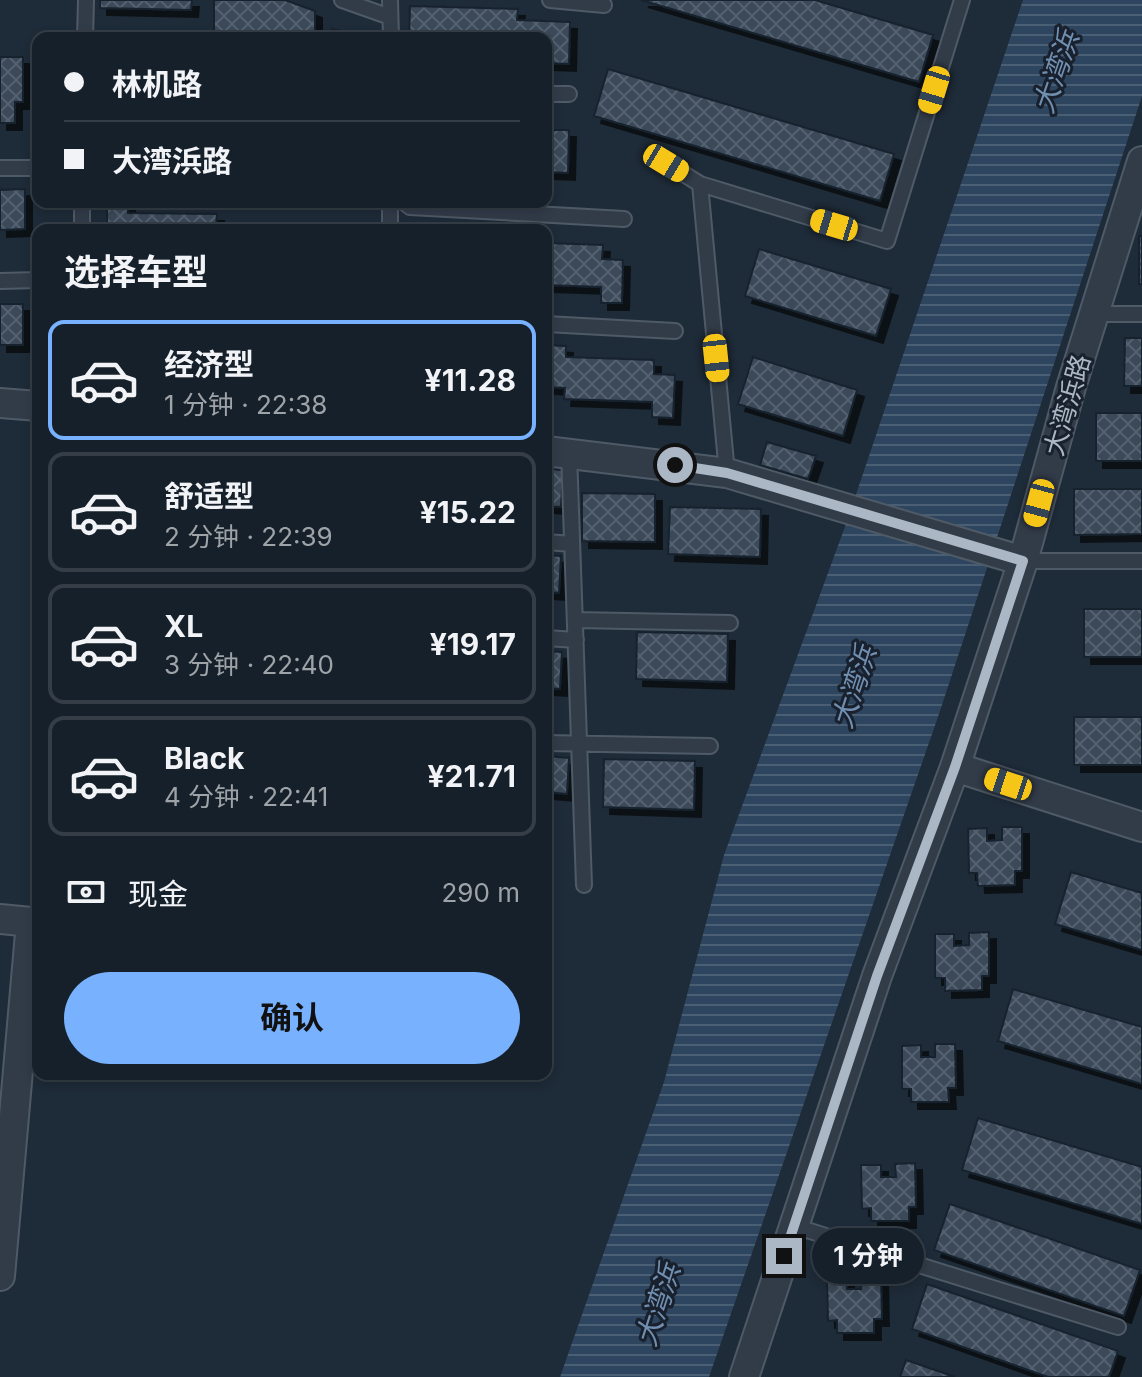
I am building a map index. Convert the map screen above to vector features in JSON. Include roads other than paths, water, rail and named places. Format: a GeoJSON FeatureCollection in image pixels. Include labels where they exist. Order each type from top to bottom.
{"type":"FeatureCollection","features":[{"type":"Feature","properties":{"kind":"street","name":"大湾浜路"},"geometry":{"type":"LineString","coordinates":[[744,1377],[877,976],[955,767],[1014,559],[1142,161]]}},
{"type":"Feature","properties":{"kind":"street"},"geometry":{"type":"LineString","coordinates":[[0,403],[32,406]]}},
{"type":"Feature","properties":{"kind":"street"},"geometry":{"type":"LineString","coordinates":[[558,452],[727,473],[1014,559]]}},
{"type":"Feature","properties":{"kind":"street"},"geometry":{"type":"LineString","coordinates":[[955,767],[1142,827]]}},
{"type":"Feature","properties":{"kind":"street"},"geometry":{"type":"LineString","coordinates":[[0,919],[31,922],[0,1276]]}},
{"type":"Feature","properties":{"kind":"lane"},"geometry":{"type":"LineString","coordinates":[[85,32],[86,0]]}},
{"type":"Feature","properties":{"kind":"lane"},"geometry":{"type":"LineString","coordinates":[[342,0],[390,17]]}},
{"type":"Feature","properties":{"kind":"lane"},"geometry":{"type":"LineString","coordinates":[[390,0],[391,32]]}},
{"type":"Feature","properties":{"kind":"lane"},"geometry":{"type":"LineString","coordinates":[[550,0],[604,5]]}},
{"type":"Feature","properties":{"kind":"lane"},"geometry":{"type":"LineString","coordinates":[[666,163],[700,184],[887,241],[962,0]]}},
{"type":"Feature","properties":{"kind":"lane"},"geometry":{"type":"LineString","coordinates":[[552,94],[569,94]]}},
{"type":"Feature","properties":{"kind":"lane"},"geometry":{"type":"LineString","coordinates":[[0,168],[32,168]]}},
{"type":"Feature","properties":{"kind":"lane"},"geometry":{"type":"LineString","coordinates":[[700,184],[727,473]]}},
{"type":"Feature","properties":{"kind":"lane"},"geometry":{"type":"LineString","coordinates":[[428,208],[624,219]]}},
{"type":"Feature","properties":{"kind":"lane"},"geometry":{"type":"LineString","coordinates":[[0,281],[32,280]]}},
{"type":"Feature","properties":{"kind":"lane"},"geometry":{"type":"LineString","coordinates":[[1094,314],[1142,314]]}},
{"type":"Feature","properties":{"kind":"lane"},"geometry":{"type":"LineString","coordinates":[[552,324],[675,331]]}},
{"type":"Feature","properties":{"kind":"lane"},"geometry":{"type":"LineString","coordinates":[[558,452],[572,544],[584,885]]}},
{"type":"Feature","properties":{"kind":"lane"},"geometry":{"type":"LineString","coordinates":[[552,542],[572,544]]}},
{"type":"Feature","properties":{"kind":"lane"},"geometry":{"type":"LineString","coordinates":[[1014,559],[1142,561]]}},
{"type":"Feature","properties":{"kind":"lane"},"geometry":{"type":"LineString","coordinates":[[575,620],[730,623]]}},
{"type":"Feature","properties":{"kind":"lane"},"geometry":{"type":"LineString","coordinates":[[552,638],[576,640]]}},
{"type":"Feature","properties":{"kind":"lane"},"geometry":{"type":"LineString","coordinates":[[552,743],[710,746]]}},
{"type":"Feature","properties":{"kind":"lane"},"geometry":{"type":"LineString","coordinates":[[794,1226],[1118,1327]]}},
{"type":"Feature","properties":{"kind":"water","name":"大湾浜"},"geometry":{"type":"Polygon","coordinates":[[[1023,0],[1142,0],[1142,96],[939,714],[709,1377],[560,1377],[664,1082],[724,855],[846,524],[1023,0]]]}}]}
